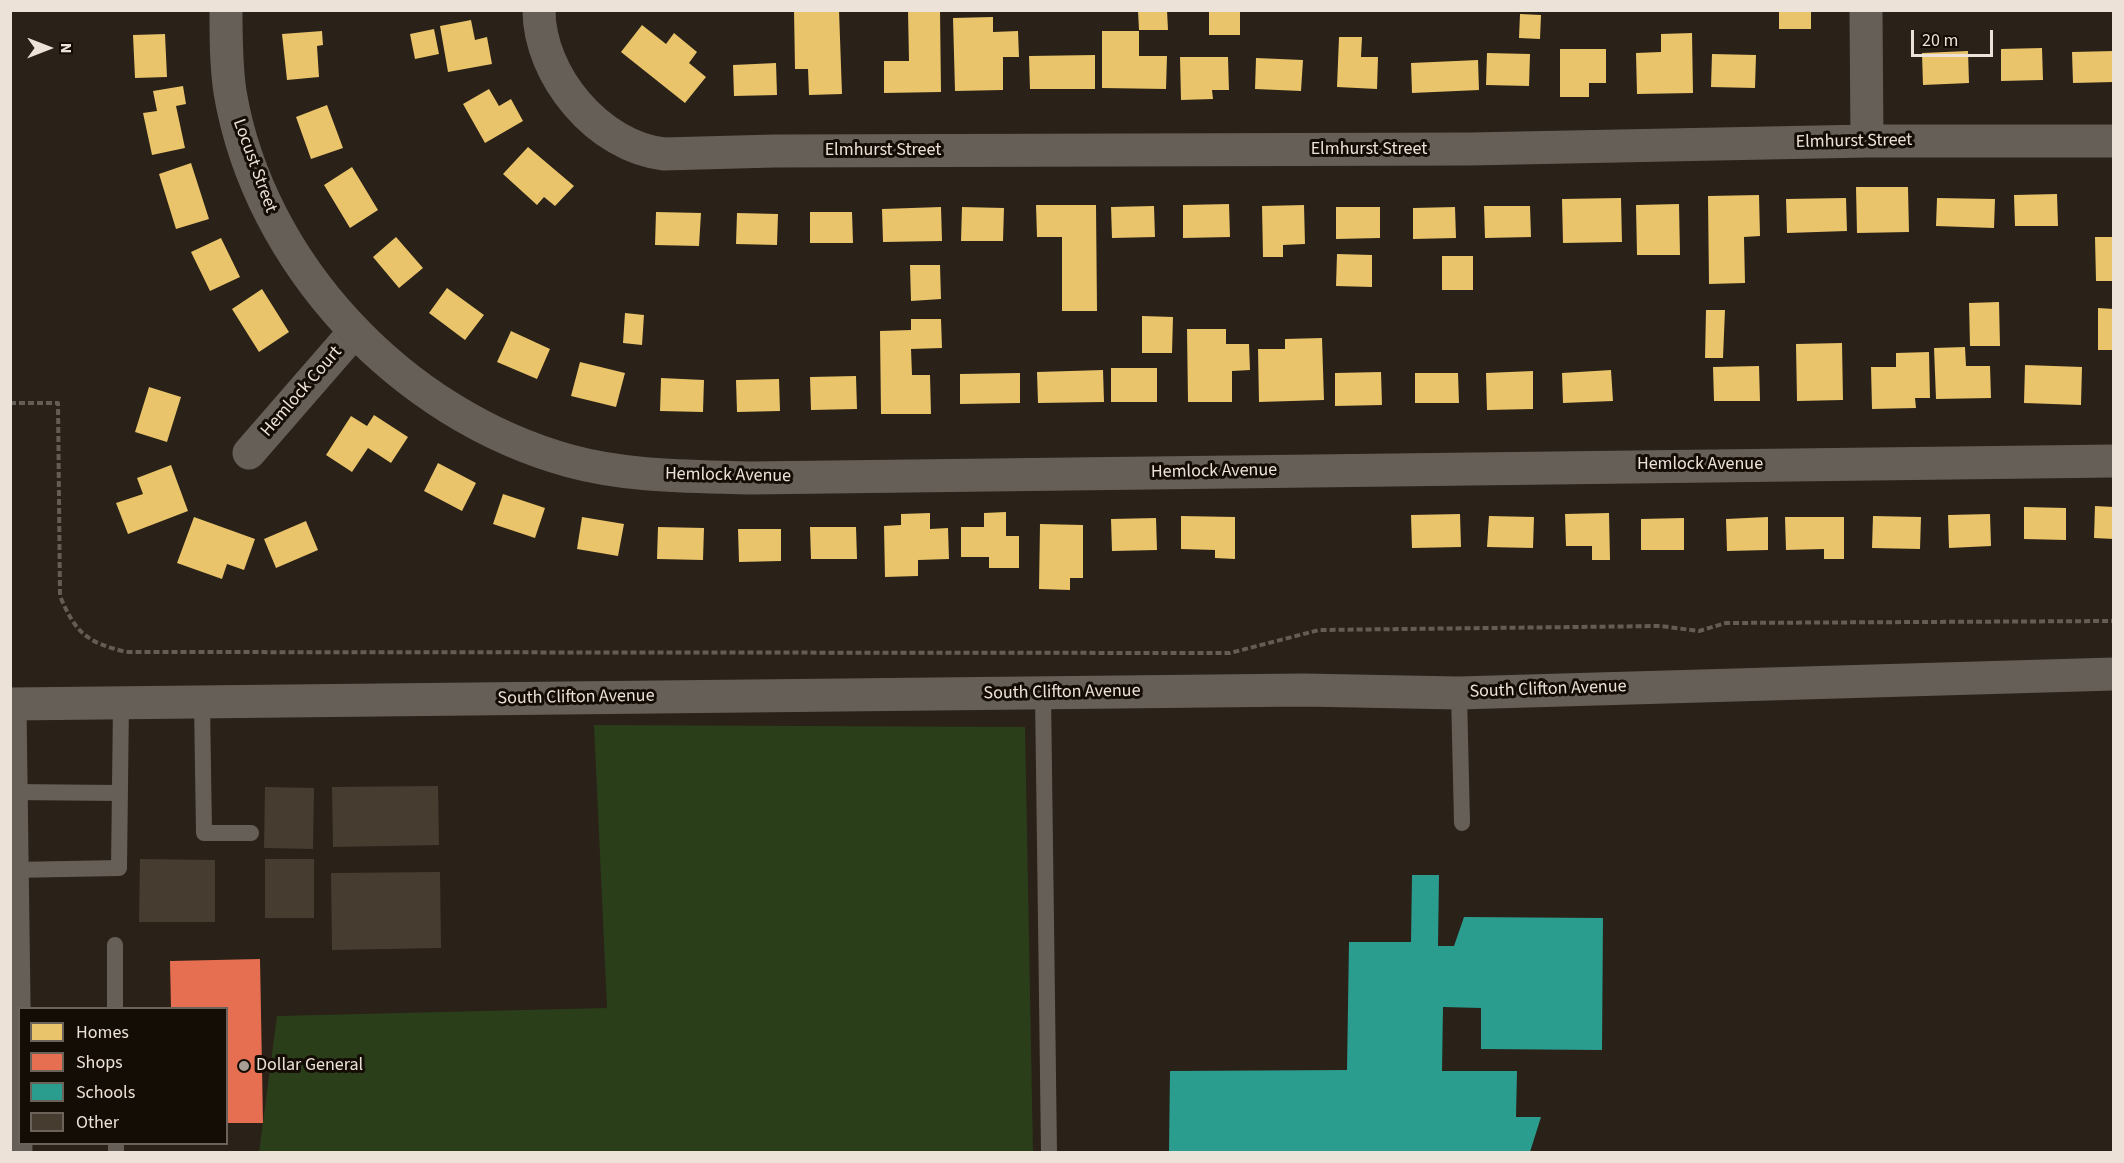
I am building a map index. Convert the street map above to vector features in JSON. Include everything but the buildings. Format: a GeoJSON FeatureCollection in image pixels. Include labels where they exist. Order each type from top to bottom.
{"type":"FeatureCollection","features":[{"type":"Feature","properties":{"kind":"street","name":"Locust Street"},"geometry":{"type":"LineString","coordinates":[[226,10],[230,93],[238,126],[259,189],[289,248],[332,306],[355,331]]}},
{"type":"Feature","properties":{"kind":"street","name":"Elmhurst Street"},"geometry":{"type":"LineString","coordinates":[[539,10],[548,55],[566,88],[590,117],[625,144],[649,153],[1503,149],[1867,141],[2114,141]]}},
{"type":"Feature","properties":{"kind":"street"},"geometry":{"type":"LineString","coordinates":[[1866,10],[1867,141]]}},
{"type":"Feature","properties":{"kind":"street","name":"Hemlock Court"},"geometry":{"type":"LineString","coordinates":[[249,453],[355,331]]}},
{"type":"Feature","properties":{"kind":"street","name":"Hemlock Avenue"},"geometry":{"type":"LineString","coordinates":[[355,331],[423,390],[502,435],[570,461],[606,469],[669,476],[778,477],[2114,461]]}},
{"type":"Feature","properties":{"kind":"street","name":"South Clifton Avenue"},"geometry":{"type":"LineString","coordinates":[[10,705],[1303,690],[1460,693],[2114,674]]}},
{"type":"Feature","properties":{"kind":"street"},"geometry":{"type":"LineString","coordinates":[[10,705],[16,1152]]}},
{"type":"Feature","properties":{"kind":"lane"},"geometry":{"type":"LineString","coordinates":[[1044,693],[1049,1152]]}},
{"type":"Feature","properties":{"kind":"lane"},"geometry":{"type":"LineString","coordinates":[[1460,693],[1462,824]]}},
{"type":"Feature","properties":{"kind":"lane"},"geometry":{"type":"LineString","coordinates":[[202,702],[204,833],[251,833]]}},
{"type":"Feature","properties":{"kind":"lane"},"geometry":{"type":"LineString","coordinates":[[12,886],[119,868],[121,703]]}},
{"type":"Feature","properties":{"kind":"lane"},"geometry":{"type":"LineString","coordinates":[[11,792],[120,793]]}},
{"type":"Feature","properties":{"kind":"lane"},"geometry":{"type":"LineString","coordinates":[[115,945],[115,1007]]}},
{"type":"Feature","properties":{"kind":"path"},"geometry":{"type":"LineString","coordinates":[[10,403],[58,403],[60,596],[70,621],[96,645],[126,652],[1230,653],[1319,630],[1660,626],[1699,631],[1726,624],[2114,621]]}},
{"type":"Feature","properties":{"kind":"green space"},"geometry":{"type":"Polygon","coordinates":[[[594,725],[1025,727],[1033,1152],[259,1152],[277,1016],[607,1008],[594,725]]]}},
{"type":"Feature","properties":{"kind":"place","name":"Dollar General"},"geometry":{"type":"Point","coordinates":[244,1066]}}]}
